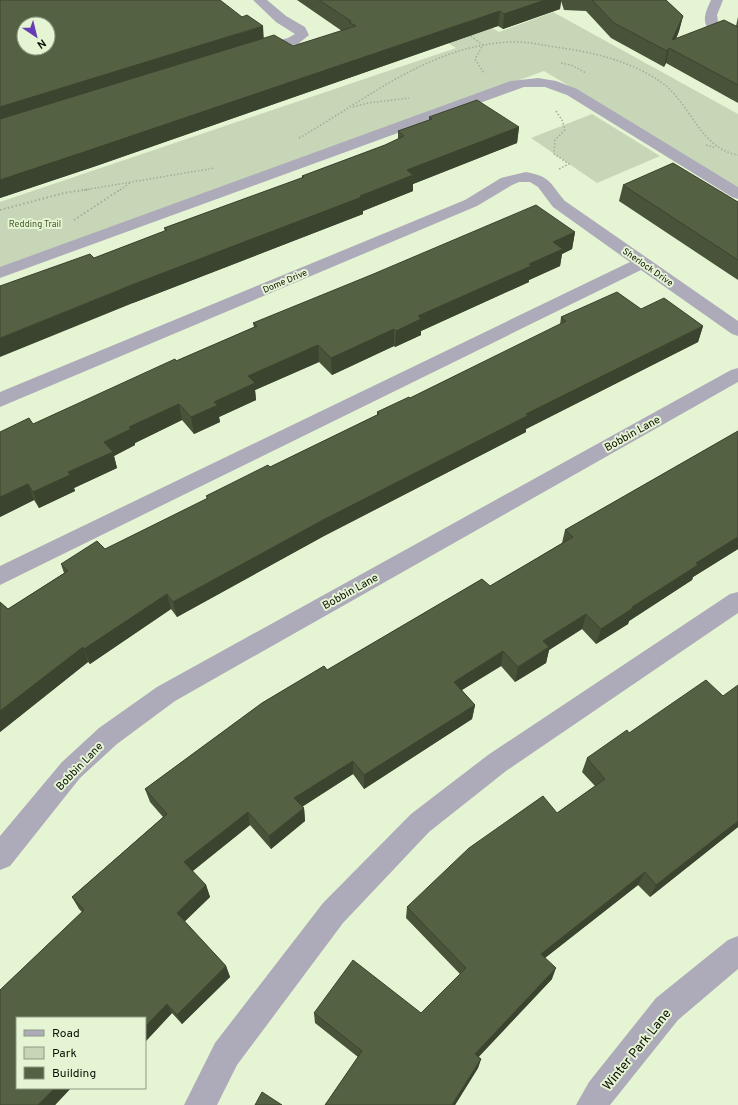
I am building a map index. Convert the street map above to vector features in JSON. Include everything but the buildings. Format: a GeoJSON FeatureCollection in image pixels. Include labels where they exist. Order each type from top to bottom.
{"type":"FeatureCollection","features":[{"type":"Feature","properties":{"kind":"street"},"geometry":{"type":"LineString","coordinates":[[242,55],[293,41],[302,35],[300,30],[281,19],[259,0]]}},
{"type":"Feature","properties":{"kind":"street"},"geometry":{"type":"LineString","coordinates":[[717,0],[711,15],[712,24],[738,38]]}},
{"type":"Feature","properties":{"kind":"street"},"geometry":{"type":"LineString","coordinates":[[0,273],[508,87],[526,82],[537,81],[553,84],[572,92],[738,194]]}},
{"type":"Feature","properties":{"kind":"street","name":"Dome Drive"},"geometry":{"type":"LineString","coordinates":[[0,400],[471,204],[509,180],[531,177],[543,183],[559,204]]}},
{"type":"Feature","properties":{"kind":"street","name":"Sherlock Drive"},"geometry":{"type":"LineString","coordinates":[[559,204],[738,330]]}},
{"type":"Feature","properties":{"kind":"street"},"geometry":{"type":"LineString","coordinates":[[0,576],[642,262]]}},
{"type":"Feature","properties":{"kind":"street","name":"Bobbin Lane"},"geometry":{"type":"LineString","coordinates":[[0,858],[72,770],[108,736],[166,694],[738,374]]}},
{"type":"Feature","properties":{"kind":"street"},"geometry":{"type":"LineString","coordinates":[[200,1105],[226,1054],[333,913],[420,823],[497,763],[738,601]]}},
{"type":"Feature","properties":{"kind":"street","name":"Winter Park Lane"},"geometry":{"type":"LineString","coordinates":[[592,1105],[667,1009],[738,950]]}},
{"type":"Feature","properties":{"kind":"path"},"geometry":{"type":"LineString","coordinates":[[468,34],[483,45],[475,59],[477,65],[488,76]]}},
{"type":"Feature","properties":{"kind":"path"},"geometry":{"type":"LineString","coordinates":[[553,171],[569,164],[554,154],[553,147],[555,138],[565,130],[562,120],[554,107]]}},
{"type":"Feature","properties":{"kind":"path"},"geometry":{"type":"LineString","coordinates":[[69,224],[132,182]]}},
{"type":"Feature","properties":{"kind":"green space","name":"Redding Trail"},"geometry":{"type":"Polygon","coordinates":[[[380,0],[445,0],[499,32],[553,12],[738,114],[738,187],[544,71],[0,270],[0,202],[456,48],[380,0]]]}},
{"type":"Feature","properties":{"kind":"green space"},"geometry":{"type":"Polygon","coordinates":[[[592,114],[660,156],[597,183],[531,138],[592,114]]]}}]}
